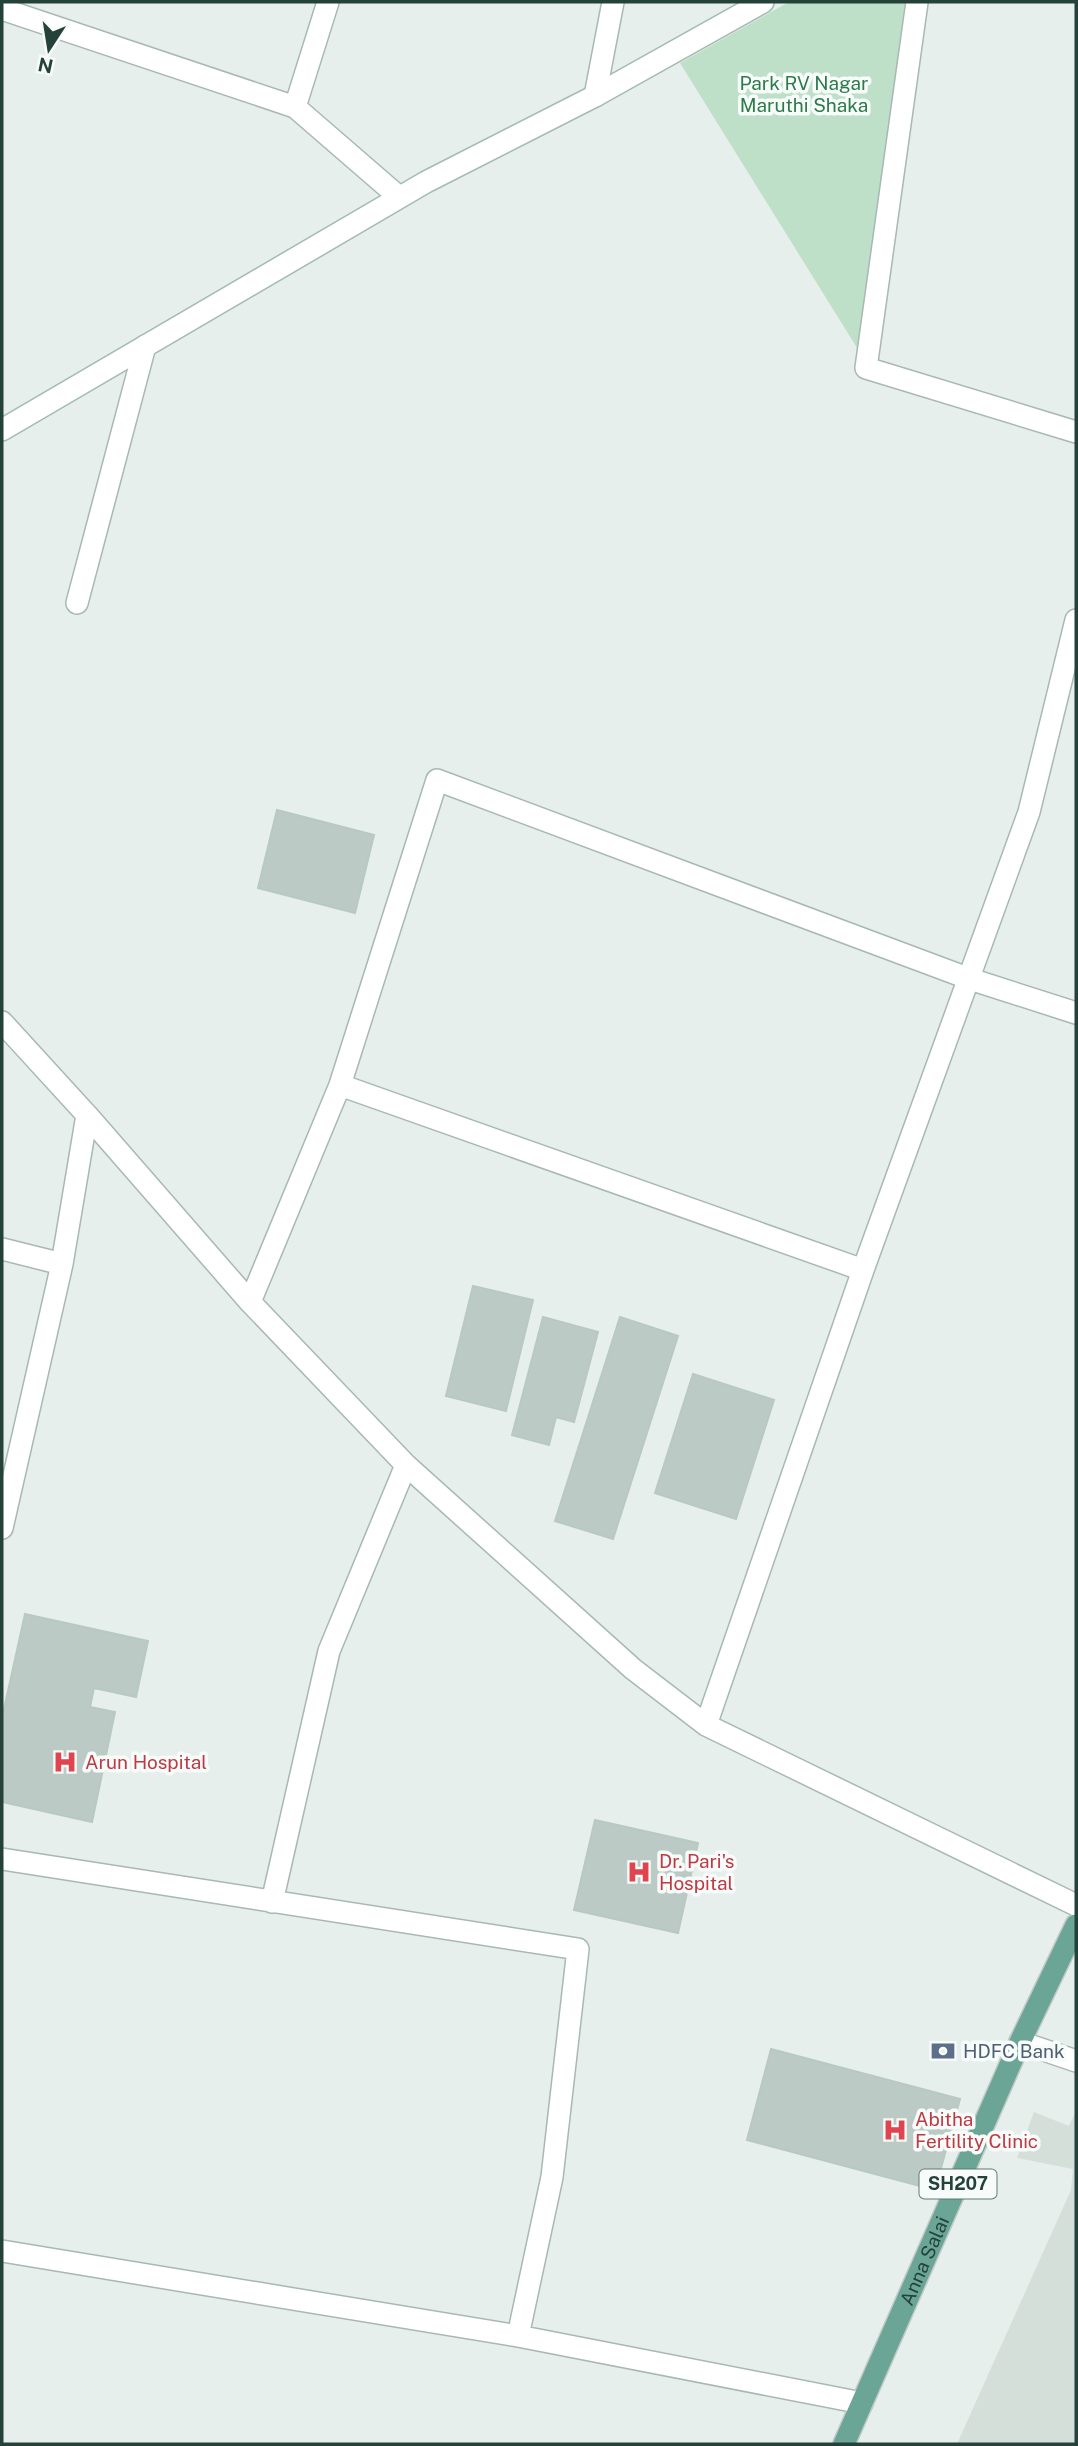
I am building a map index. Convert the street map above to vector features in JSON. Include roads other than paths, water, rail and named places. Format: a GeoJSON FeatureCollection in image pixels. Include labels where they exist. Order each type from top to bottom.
{"type":"FeatureCollection","features":[{"type":"Feature","properties":{"kind":"main road","name":"Anna Salai"},"geometry":{"type":"LineString","coordinates":[[844,2444],[1020,2042],[1076,1925]]}},
{"type":"Feature","properties":{"kind":"street"},"geometry":{"type":"LineString","coordinates":[[295,107],[328,2]]}},
{"type":"Feature","properties":{"kind":"street"},"geometry":{"type":"LineString","coordinates":[[595,96],[612,2]]}},
{"type":"Feature","properties":{"kind":"street"},"geometry":{"type":"LineString","coordinates":[[2,430],[399,197],[595,96],[763,2]]}},
{"type":"Feature","properties":{"kind":"street"},"geometry":{"type":"LineString","coordinates":[[917,2],[866,368],[1076,432]]}},
{"type":"Feature","properties":{"kind":"street"},"geometry":{"type":"LineString","coordinates":[[2,9],[295,107],[399,197]]}},
{"type":"Feature","properties":{"kind":"street"},"geometry":{"type":"LineString","coordinates":[[77,603],[145,346]]}},
{"type":"Feature","properties":{"kind":"street"},"geometry":{"type":"LineString","coordinates":[[706,1726],[863,1270],[1029,812],[1076,620]]}},
{"type":"Feature","properties":{"kind":"street"},"geometry":{"type":"LineString","coordinates":[[250,1302],[340,1086],[438,780],[970,979],[1076,1013]]}},
{"type":"Feature","properties":{"kind":"street"},"geometry":{"type":"LineString","coordinates":[[2,1022],[250,1302],[406,1465],[634,1669],[706,1726],[1076,1905]]}},
{"type":"Feature","properties":{"kind":"street"},"geometry":{"type":"LineString","coordinates":[[340,1086],[863,1270]]}},
{"type":"Feature","properties":{"kind":"street"},"geometry":{"type":"LineString","coordinates":[[2,1528],[62,1264],[87,1115]]}},
{"type":"Feature","properties":{"kind":"street"},"geometry":{"type":"LineString","coordinates":[[2,1249],[62,1264]]}},
{"type":"Feature","properties":{"kind":"street"},"geometry":{"type":"LineString","coordinates":[[272,1902],[329,1651],[406,1465]]}},
{"type":"Feature","properties":{"kind":"street"},"geometry":{"type":"LineString","coordinates":[[2,1859],[578,1949],[552,2177],[518,2336]]}},
{"type":"Feature","properties":{"kind":"street"},"geometry":{"type":"LineString","coordinates":[[1020,2042],[1076,2061]]}},
{"type":"Feature","properties":{"kind":"street"},"geometry":{"type":"LineString","coordinates":[[2,2251],[518,2336],[862,2403]]}},
{"type":"Feature","properties":{"kind":"place","name":"Arun Hospital"},"geometry":{"type":"Point","coordinates":[65,1762]}},
{"type":"Feature","properties":{"kind":"place","name":"Dr. Pari's Hospital"},"geometry":{"type":"Point","coordinates":[639,1872]}},
{"type":"Feature","properties":{"kind":"place","name":"HDFC Bank"},"geometry":{"type":"Point","coordinates":[943,2051]}},
{"type":"Feature","properties":{"kind":"place","name":"Abitha Fertility Clinic"},"geometry":{"type":"Point","coordinates":[895,2130]}},
{"type":"Feature","properties":{"kind":"park label","name":"Park RV Nagar Maruthi Shaka"},"geometry":{"type":"Point","coordinates":[804,94]}}]}
